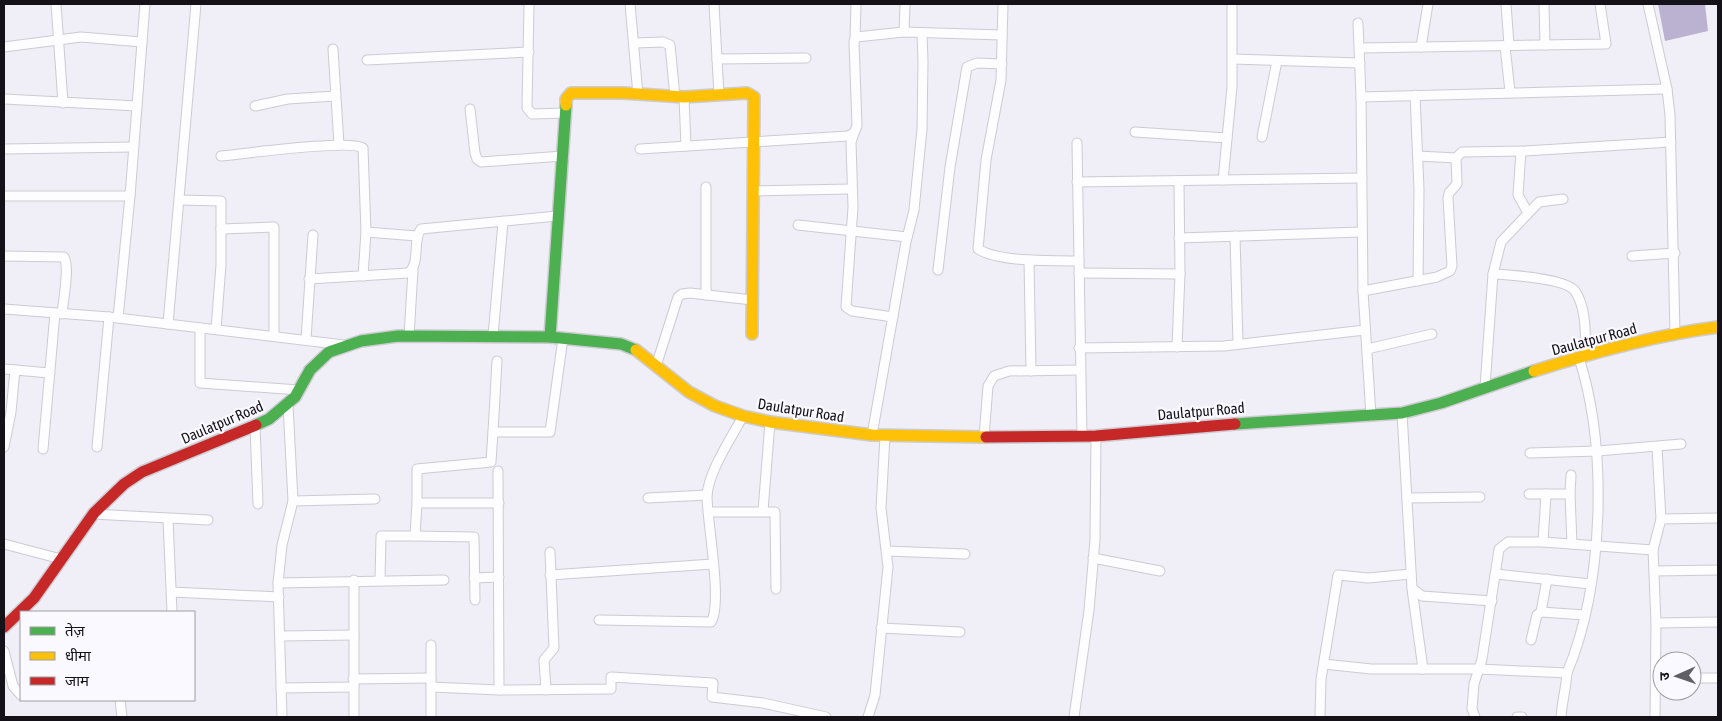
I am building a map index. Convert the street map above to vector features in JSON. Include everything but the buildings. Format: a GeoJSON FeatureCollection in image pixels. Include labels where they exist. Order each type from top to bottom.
{"type":"FeatureCollection","features":[{"type":"Feature","properties":{"kind":"street"},"geometry":{"type":"LineString","coordinates":[[56,4],[63,104]]}},
{"type":"Feature","properties":{"kind":"street"},"geometry":{"type":"LineString","coordinates":[[97,447],[130,196],[145,4]]}},
{"type":"Feature","properties":{"kind":"street"},"geometry":{"type":"LineString","coordinates":[[168,324],[196,4]]}},
{"type":"Feature","properties":{"kind":"street"},"geometry":{"type":"LineString","coordinates":[[529,4],[526,108],[528,112],[536,114],[566,113]]}},
{"type":"Feature","properties":{"kind":"street"},"geometry":{"type":"LineString","coordinates":[[630,4],[638,95]]}},
{"type":"Feature","properties":{"kind":"street"},"geometry":{"type":"LineString","coordinates":[[714,4],[719,95]]}},
{"type":"Feature","properties":{"kind":"street"},"geometry":{"type":"LineString","coordinates":[[856,4],[857,119],[851,142],[853,207],[846,307],[852,311],[893,317]]}},
{"type":"Feature","properties":{"kind":"street"},"geometry":{"type":"LineString","coordinates":[[904,32],[905,4]]}},
{"type":"Feature","properties":{"kind":"street"},"geometry":{"type":"LineString","coordinates":[[1003,4],[1002,64],[998,102],[986,160],[978,249],[990,254],[1029,260],[1079,260]]}},
{"type":"Feature","properties":{"kind":"street"},"geometry":{"type":"LineString","coordinates":[[1223,180],[1233,60],[1232,4]]}},
{"type":"Feature","properties":{"kind":"street"},"geometry":{"type":"LineString","coordinates":[[1421,47],[1428,4]]}},
{"type":"Feature","properties":{"kind":"street"},"geometry":{"type":"LineString","coordinates":[[1506,4],[1510,92]]}},
{"type":"Feature","properties":{"kind":"street"},"geometry":{"type":"LineString","coordinates":[[1544,4],[1545,45]]}},
{"type":"Feature","properties":{"kind":"street"},"geometry":{"type":"LineString","coordinates":[[1360,48],[1606,44],[1600,4]]}},
{"type":"Feature","properties":{"kind":"street"},"geometry":{"type":"LineString","coordinates":[[1648,4],[1667,89],[1675,254],[1675,333]]}},
{"type":"Feature","properties":{"kind":"street"},"geometry":{"type":"LineString","coordinates":[[1358,23],[1361,96],[1363,291],[1371,416]]}},
{"type":"Feature","properties":{"kind":"street"},"geometry":{"type":"LineString","coordinates":[[856,38],[859,35],[904,32],[1002,35]]}},
{"type":"Feature","properties":{"kind":"street"},"geometry":{"type":"LineString","coordinates":[[872,435],[907,237],[914,210],[922,129],[924,61],[922,32]]}},
{"type":"Feature","properties":{"kind":"street"},"geometry":{"type":"LineString","coordinates":[[4,47],[81,37],[142,42]]}},
{"type":"Feature","properties":{"kind":"street"},"geometry":{"type":"LineString","coordinates":[[634,43],[663,42],[670,45],[680,97],[686,146]]}},
{"type":"Feature","properties":{"kind":"street"},"geometry":{"type":"LineString","coordinates":[[333,49],[339,145]]}},
{"type":"Feature","properties":{"kind":"street"},"geometry":{"type":"LineString","coordinates":[[367,60],[528,52]]}},
{"type":"Feature","properties":{"kind":"street"},"geometry":{"type":"LineString","coordinates":[[717,59],[806,58]]}},
{"type":"Feature","properties":{"kind":"street"},"geometry":{"type":"LineString","coordinates":[[1233,60],[1360,63]]}},
{"type":"Feature","properties":{"kind":"street"},"geometry":{"type":"LineString","coordinates":[[1262,138],[1277,61]]}},
{"type":"Feature","properties":{"kind":"street"},"geometry":{"type":"LineString","coordinates":[[938,270],[950,167],[967,67],[976,63],[1002,64]]}},
{"type":"Feature","properties":{"kind":"street"},"geometry":{"type":"LineString","coordinates":[[1361,96],[1667,89]]}},
{"type":"Feature","properties":{"kind":"street"},"geometry":{"type":"LineString","coordinates":[[550,337],[566,99],[571,93],[623,93],[680,97],[747,93],[754,97],[752,334]]}},
{"type":"Feature","properties":{"kind":"street"},"geometry":{"type":"LineString","coordinates":[[1415,95],[1418,156],[1418,281]]}},
{"type":"Feature","properties":{"kind":"street"},"geometry":{"type":"LineString","coordinates":[[255,106],[288,99],[335,96]]}},
{"type":"Feature","properties":{"kind":"street"},"geometry":{"type":"LineString","coordinates":[[4,100],[136,106]]}},
{"type":"Feature","properties":{"kind":"street"},"geometry":{"type":"LineString","coordinates":[[470,109],[475,153],[477,159],[481,162],[562,156]]}},
{"type":"Feature","properties":{"kind":"street"},"geometry":{"type":"LineString","coordinates":[[1135,132],[1227,138]]}},
{"type":"Feature","properties":{"kind":"street"},"geometry":{"type":"LineString","coordinates":[[640,149],[848,136],[854,133]]}},
{"type":"Feature","properties":{"kind":"street"},"geometry":{"type":"LineString","coordinates":[[1363,291],[1447,274],[1452,266],[1448,198],[1449,193],[1456,184],[1456,158],[1462,152],[1521,151],[1671,142]]}},
{"type":"Feature","properties":{"kind":"street"},"geometry":{"type":"LineString","coordinates":[[1077,143],[1082,436]]}},
{"type":"Feature","properties":{"kind":"street"},"geometry":{"type":"LineString","coordinates":[[222,156],[339,145],[359,145],[363,148],[366,232],[363,276]]}},
{"type":"Feature","properties":{"kind":"street"},"geometry":{"type":"LineString","coordinates":[[4,149],[133,147]]}},
{"type":"Feature","properties":{"kind":"street"},"geometry":{"type":"LineString","coordinates":[[1521,151],[1518,195],[1528,213]]}},
{"type":"Feature","properties":{"kind":"street"},"geometry":{"type":"LineString","coordinates":[[1418,156],[1456,158]]}},
{"type":"Feature","properties":{"kind":"street"},"geometry":{"type":"LineString","coordinates":[[1078,182],[1362,178]]}},
{"type":"Feature","properties":{"kind":"street"},"geometry":{"type":"LineString","coordinates":[[1177,347],[1180,274],[1179,181]]}},
{"type":"Feature","properties":{"kind":"street"},"geometry":{"type":"LineString","coordinates":[[706,187],[706,295]]}},
{"type":"Feature","properties":{"kind":"street"},"geometry":{"type":"LineString","coordinates":[[752,191],[851,189]]}},
{"type":"Feature","properties":{"kind":"street"},"geometry":{"type":"LineString","coordinates":[[4,196],[130,196]]}},
{"type":"Feature","properties":{"kind":"street"},"geometry":{"type":"LineString","coordinates":[[1485,387],[1493,274],[1501,242],[1538,202],[1563,199]]}},
{"type":"Feature","properties":{"kind":"street"},"geometry":{"type":"LineString","coordinates":[[180,200],[221,201],[221,266],[216,329]]}},
{"type":"Feature","properties":{"kind":"street"},"geometry":{"type":"LineString","coordinates":[[409,336],[413,270],[417,236],[421,229],[557,216]]}},
{"type":"Feature","properties":{"kind":"street"},"geometry":{"type":"LineString","coordinates":[[493,336],[503,222]]}},
{"type":"Feature","properties":{"kind":"street"},"geometry":{"type":"LineString","coordinates":[[798,225],[907,237]]}},
{"type":"Feature","properties":{"kind":"street"},"geometry":{"type":"LineString","coordinates":[[221,229],[274,227],[274,336]]}},
{"type":"Feature","properties":{"kind":"street"},"geometry":{"type":"LineString","coordinates":[[366,232],[417,236]]}},
{"type":"Feature","properties":{"kind":"street"},"geometry":{"type":"LineString","coordinates":[[1180,238],[1362,232]]}},
{"type":"Feature","properties":{"kind":"street"},"geometry":{"type":"LineString","coordinates":[[306,339],[313,235]]}},
{"type":"Feature","properties":{"kind":"street"},"geometry":{"type":"LineString","coordinates":[[1235,236],[1238,344]]}},
{"type":"Feature","properties":{"kind":"street"},"geometry":{"type":"LineString","coordinates":[[1632,256],[1675,254]]}},
{"type":"Feature","properties":{"kind":"street"},"geometry":{"type":"LineString","coordinates":[[4,256],[58,255],[64,257],[66,261],[50,373],[43,449]]}},
{"type":"Feature","properties":{"kind":"street"},"geometry":{"type":"LineString","coordinates":[[1029,260],[1031,371]]}},
{"type":"Feature","properties":{"kind":"street"},"geometry":{"type":"LineString","coordinates":[[309,279],[408,273],[413,270]]}},
{"type":"Feature","properties":{"kind":"street"},"geometry":{"type":"LineString","coordinates":[[1079,273],[1180,274]]}},
{"type":"Feature","properties":{"kind":"street"},"geometry":{"type":"LineString","coordinates":[[1493,274],[1566,285],[1574,290],[1582,310],[1582,357],[1592,404],[1598,452],[1595,545],[1582,634],[1567,673],[1565,692],[1562,698],[1561,717]]}},
{"type":"Feature","properties":{"kind":"street"},"geometry":{"type":"LineString","coordinates":[[657,363],[678,297],[682,294],[752,300]]}},
{"type":"Feature","properties":{"kind":"street"},"geometry":{"type":"LineString","coordinates":[[4,309],[114,318],[306,339],[344,345]]}},
{"type":"Feature","properties":{"kind":"street","name":"Daulatpur Road"},"geometry":{"type":"LineString","coordinates":[[21,611],[32,600],[92,514],[122,483],[142,472],[255,426],[288,405],[310,370],[320,359],[344,345],[361,341],[409,336],[493,336],[550,337],[621,344],[641,352],[657,363],[689,392],[715,406],[743,416],[770,422],[885,436],[1096,436],[1299,418],[1402,413],[1582,357],[1675,333],[1718,327]]}},
{"type":"Feature","properties":{"kind":"street"},"geometry":{"type":"LineString","coordinates":[[200,328],[200,383],[299,390]]}},
{"type":"Feature","properties":{"kind":"street"},"geometry":{"type":"LineString","coordinates":[[1079,348],[1238,344],[1365,330]]}},
{"type":"Feature","properties":{"kind":"street"},"geometry":{"type":"LineString","coordinates":[[1367,349],[1432,334]]}},
{"type":"Feature","properties":{"kind":"street"},"geometry":{"type":"LineString","coordinates":[[493,432],[550,432],[562,338]]}},
{"type":"Feature","properties":{"kind":"street"},"geometry":{"type":"LineString","coordinates":[[415,536],[417,469],[491,462],[497,361]]}},
{"type":"Feature","properties":{"kind":"street"},"geometry":{"type":"LineString","coordinates":[[4,369],[50,373]]}},
{"type":"Feature","properties":{"kind":"street"},"geometry":{"type":"LineString","coordinates":[[4,447],[11,412],[15,370]]}},
{"type":"Feature","properties":{"kind":"street"},"geometry":{"type":"LineString","coordinates":[[984,437],[990,381],[998,373],[1080,370]]}},
{"type":"Feature","properties":{"kind":"street"},"geometry":{"type":"LineString","coordinates":[[282,717],[278,583],[282,546],[293,501],[288,405]]}},
{"type":"Feature","properties":{"kind":"street"},"geometry":{"type":"LineString","coordinates":[[1402,413],[1412,588],[1423,669]]}},
{"type":"Feature","properties":{"kind":"street"},"geometry":{"type":"LineString","coordinates":[[599,620],[711,622],[714,613],[714,564],[707,496],[711,479],[743,416]]}},
{"type":"Feature","properties":{"kind":"street"},"geometry":{"type":"LineString","coordinates":[[763,511],[770,422]]}},
{"type":"Feature","properties":{"kind":"street"},"geometry":{"type":"LineString","coordinates":[[255,426],[258,504]]}},
{"type":"Feature","properties":{"kind":"street"},"geometry":{"type":"LineString","coordinates":[[868,717],[875,695],[888,567],[881,508],[885,436]]}},
{"type":"Feature","properties":{"kind":"street"},"geometry":{"type":"LineString","coordinates":[[1074,717],[1090,610],[1096,436]]}},
{"type":"Feature","properties":{"kind":"street"},"geometry":{"type":"LineString","coordinates":[[1530,454],[1598,452],[1681,444]]}},
{"type":"Feature","properties":{"kind":"street"},"geometry":{"type":"LineString","coordinates":[[1657,447],[1661,520],[1654,550],[1657,651]]}},
{"type":"Feature","properties":{"kind":"street"},"geometry":{"type":"LineString","coordinates":[[498,471],[499,690]]}},
{"type":"Feature","properties":{"kind":"street"},"geometry":{"type":"LineString","coordinates":[[1571,475],[1572,544]]}},
{"type":"Feature","properties":{"kind":"street"},"geometry":{"type":"LineString","coordinates":[[1529,494],[1570,494]]}},
{"type":"Feature","properties":{"kind":"street"},"geometry":{"type":"LineString","coordinates":[[1543,542],[1546,494]]}},
{"type":"Feature","properties":{"kind":"street"},"geometry":{"type":"LineString","coordinates":[[648,498],[707,496]]}},
{"type":"Feature","properties":{"kind":"street"},"geometry":{"type":"LineString","coordinates":[[1407,498],[1480,497]]}},
{"type":"Feature","properties":{"kind":"street"},"geometry":{"type":"LineString","coordinates":[[293,501],[375,499]]}},
{"type":"Feature","properties":{"kind":"street"},"geometry":{"type":"LineString","coordinates":[[417,504],[498,502]]}},
{"type":"Feature","properties":{"kind":"street"},"geometry":{"type":"LineString","coordinates":[[709,512],[772,511],[776,514],[776,589]]}},
{"type":"Feature","properties":{"kind":"street"},"geometry":{"type":"LineString","coordinates":[[92,514],[208,520]]}},
{"type":"Feature","properties":{"kind":"street"},"geometry":{"type":"LineString","coordinates":[[1661,520],[1718,518]]}},
{"type":"Feature","properties":{"kind":"street"},"geometry":{"type":"LineString","coordinates":[[168,519],[172,611]]}},
{"type":"Feature","properties":{"kind":"street"},"geometry":{"type":"LineString","coordinates":[[380,580],[381,536],[474,537],[475,600]]}},
{"type":"Feature","properties":{"kind":"street"},"geometry":{"type":"LineString","coordinates":[[1473,717],[1474,684],[1479,669],[1502,545],[1508,542],[1543,542],[1654,550]]}},
{"type":"Feature","properties":{"kind":"street"},"geometry":{"type":"LineString","coordinates":[[4,544],[61,559]]}},
{"type":"Feature","properties":{"kind":"street"},"geometry":{"type":"LineString","coordinates":[[887,551],[965,554]]}},
{"type":"Feature","properties":{"kind":"street"},"geometry":{"type":"LineString","coordinates":[[546,690],[544,660],[554,648],[550,552]]}},
{"type":"Feature","properties":{"kind":"street"},"geometry":{"type":"LineString","coordinates":[[1093,558],[1160,571]]}},
{"type":"Feature","properties":{"kind":"street"},"geometry":{"type":"LineString","coordinates":[[550,575],[714,564]]}},
{"type":"Feature","properties":{"kind":"street"},"geometry":{"type":"LineString","coordinates":[[1655,571],[1718,570]]}},
{"type":"Feature","properties":{"kind":"street"},"geometry":{"type":"LineString","coordinates":[[1320,717],[1324,664],[1338,575],[1368,578],[1411,574]]}},
{"type":"Feature","properties":{"kind":"street"},"geometry":{"type":"LineString","coordinates":[[1496,574],[1590,584]]}},
{"type":"Feature","properties":{"kind":"street"},"geometry":{"type":"LineString","coordinates":[[474,578],[499,577]]}},
{"type":"Feature","properties":{"kind":"street"},"geometry":{"type":"LineString","coordinates":[[1541,612],[1547,579]]}},
{"type":"Feature","properties":{"kind":"street"},"geometry":{"type":"LineString","coordinates":[[278,583],[354,580],[444,580]]}},
{"type":"Feature","properties":{"kind":"street"},"geometry":{"type":"LineString","coordinates":[[354,580],[354,716]]}},
{"type":"Feature","properties":{"kind":"street"},"geometry":{"type":"LineString","coordinates":[[1412,588],[1422,596],[1492,601]]}},
{"type":"Feature","properties":{"kind":"street"},"geometry":{"type":"LineString","coordinates":[[172,592],[279,597]]}},
{"type":"Feature","properties":{"kind":"street","name":"Daulatpur Road"},"geometry":{"type":"LineString","coordinates":[[4,627],[20,612]]}},
{"type":"Feature","properties":{"kind":"street"},"geometry":{"type":"LineString","coordinates":[[1531,640],[1536,615],[1541,612],[1585,615]]}},
{"type":"Feature","properties":{"kind":"street"},"geometry":{"type":"LineString","coordinates":[[1656,623],[1718,622]]}},
{"type":"Feature","properties":{"kind":"street"},"geometry":{"type":"LineString","coordinates":[[881,628],[960,632]]}},
{"type":"Feature","properties":{"kind":"street"},"geometry":{"type":"LineString","coordinates":[[281,636],[354,636]]}},
{"type":"Feature","properties":{"kind":"street"},"geometry":{"type":"LineString","coordinates":[[430,717],[431,645]]}},
{"type":"Feature","properties":{"kind":"street"},"geometry":{"type":"LineString","coordinates":[[4,651],[13,686],[20,694]]}},
{"type":"Feature","properties":{"kind":"street"},"geometry":{"type":"LineString","coordinates":[[1324,664],[1371,669],[1479,669],[1567,673]]}},
{"type":"Feature","properties":{"kind":"street"},"geometry":{"type":"LineString","coordinates":[[282,688],[354,683],[431,682],[499,690],[612,689],[611,677],[713,683],[712,697],[763,703],[826,717]]}},
{"type":"Feature","properties":{"kind":"street"},"geometry":{"type":"LineString","coordinates":[[1702,678],[1718,678]]}},
{"type":"Feature","properties":{"kind":"street"},"geometry":{"type":"LineString","coordinates":[[120,701],[122,717]]}},
{"type":"Feature","properties":{"kind":"street"},"geometry":{"type":"LineString","coordinates":[[1655,717],[1656,701]]}},
{"type":"Feature","properties":{"kind":"street"},"geometry":{"type":"LineString","coordinates":[[1517,717],[1522,717]]}},
{"type":"Feature","properties":{"kind":"shaded area"},"geometry":{"type":"Polygon","coordinates":[[[1658,4],[1705,4],[1708,31],[1665,41],[1658,4]]]}},
{"type":"Feature","properties":{"kind":"traffic: fast"},"geometry":{"type":"LineString","coordinates":[[550,337],[566,105]]}},
{"type":"Feature","properties":{"kind":"traffic: fast"},"geometry":{"type":"LineString","coordinates":[[256,425],[269,419],[295,397],[310,370],[329,352],[361,341],[398,336],[550,337],[621,344],[636,350]]}},
{"type":"Feature","properties":{"kind":"traffic: fast"},"geometry":{"type":"LineString","coordinates":[[1235,424],[1402,413],[1441,403],[1534,371]]}},
{"type":"Feature","properties":{"kind":"traffic: slow"},"geometry":{"type":"LineString","coordinates":[[566,105],[566,99],[571,93],[623,93],[684,97],[747,93],[754,97],[752,334]]}},
{"type":"Feature","properties":{"kind":"traffic: slow"},"geometry":{"type":"LineString","coordinates":[[1534,371],[1625,345],[1694,330],[1718,327]]}},
{"type":"Feature","properties":{"kind":"traffic: slow"},"geometry":{"type":"LineString","coordinates":[[636,350],[689,392],[715,406],[743,416],[770,422],[872,435],[986,437]]}},
{"type":"Feature","properties":{"kind":"traffic: jam"},"geometry":{"type":"LineString","coordinates":[[986,437],[1096,436],[1235,424]]}},
{"type":"Feature","properties":{"kind":"traffic: jam"},"geometry":{"type":"LineString","coordinates":[[21,611],[34,598],[94,513],[124,484],[142,472],[256,425]]}},
{"type":"Feature","properties":{"kind":"traffic: jam"},"geometry":{"type":"LineString","coordinates":[[4,627],[20,612]]}}]}
